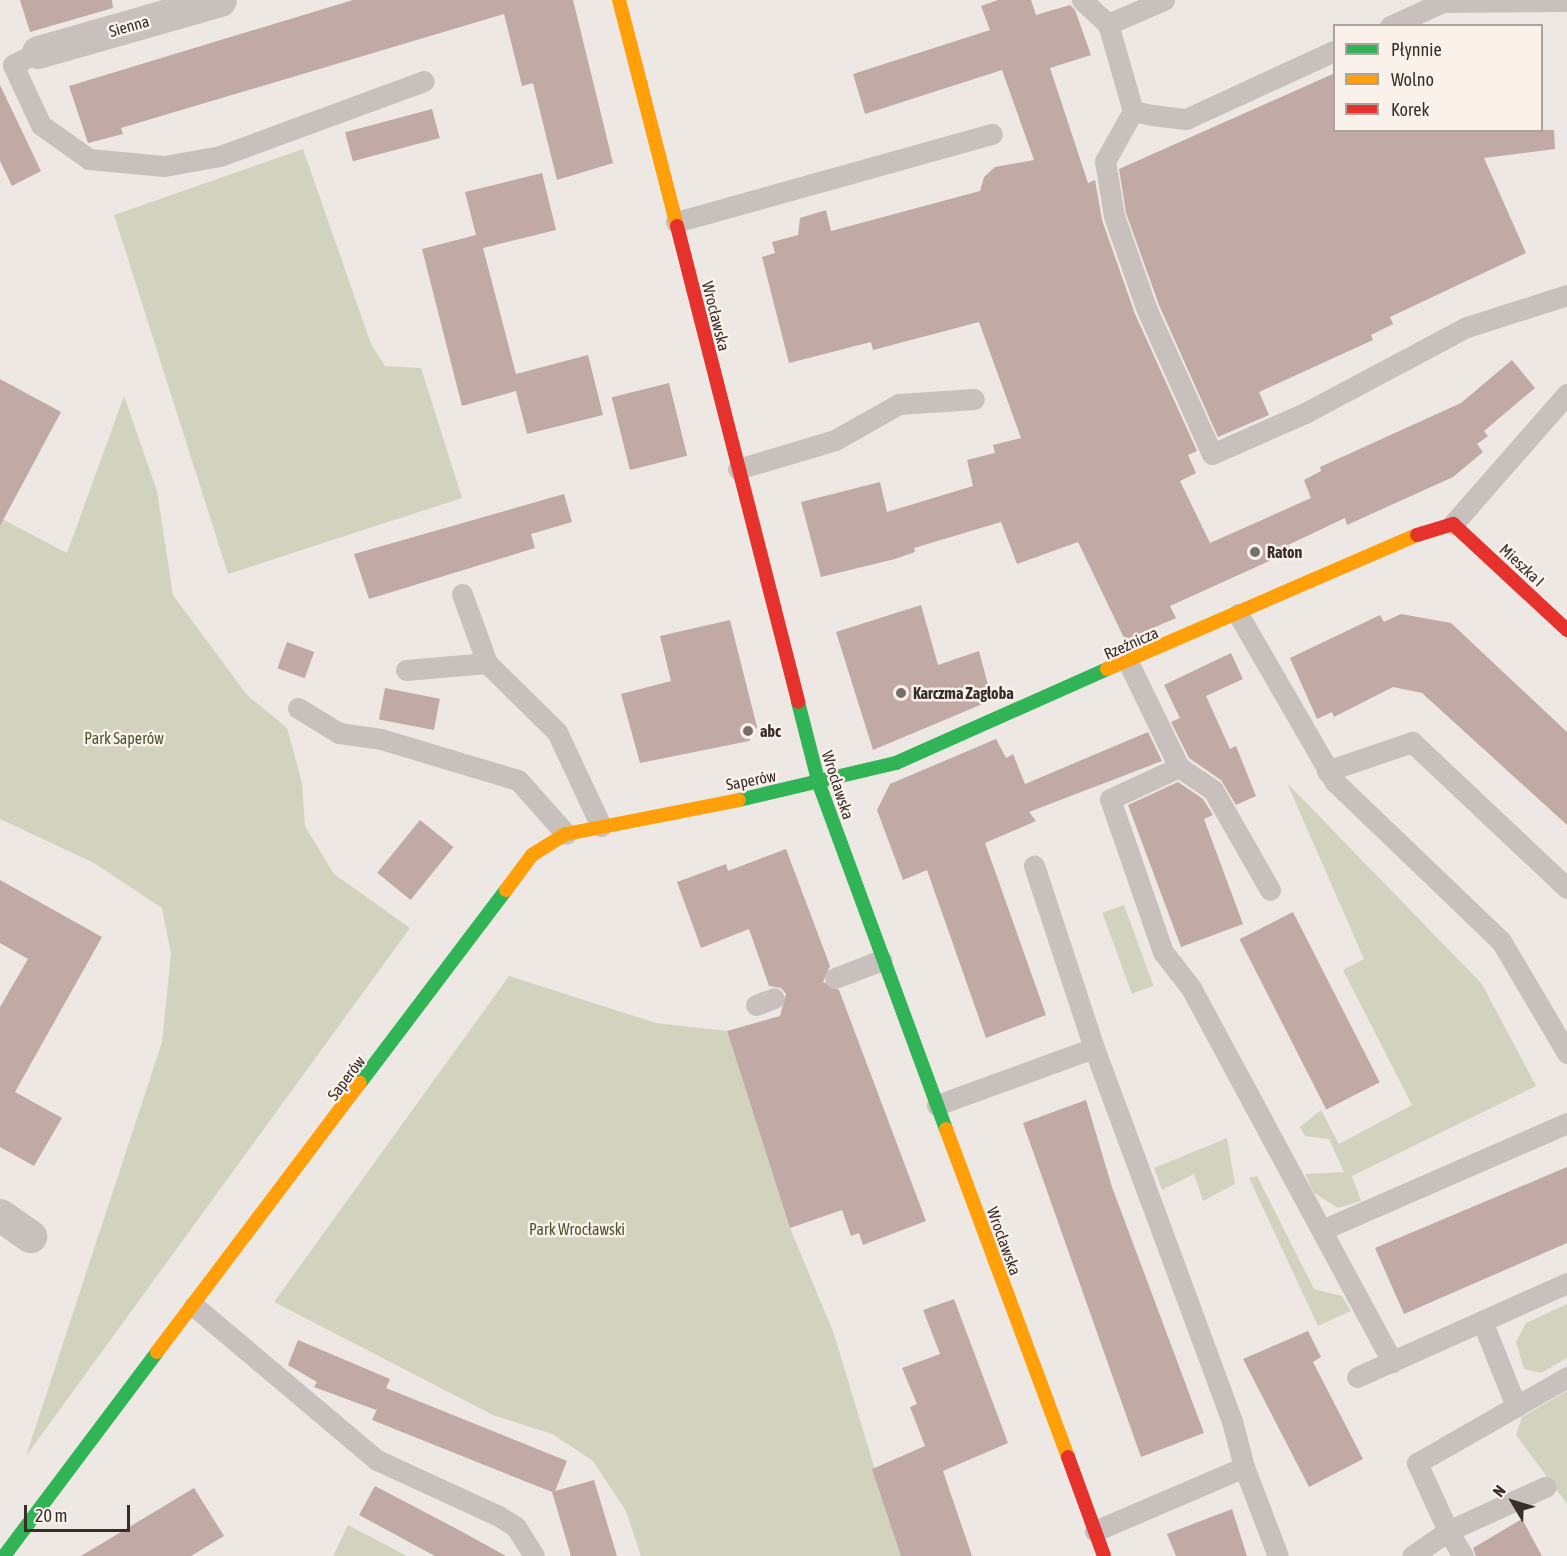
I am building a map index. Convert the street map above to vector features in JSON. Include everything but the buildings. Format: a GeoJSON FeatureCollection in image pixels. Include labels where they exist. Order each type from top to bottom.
{"type":"FeatureCollection","features":[{"type":"Feature","properties":{"kind":"street","name":"Sienna"},"geometry":{"type":"LineString","coordinates":[[38,52],[220,0]]}},
{"type":"Feature","properties":{"kind":"street","name":"Wrocławska"},"geometry":{"type":"LineString","coordinates":[[619,0],[819,784],[882,960],[1104,1556]]}},
{"type":"Feature","properties":{"kind":"street","name":"Rzeźnicza"},"geometry":{"type":"LineString","coordinates":[[819,784],[896,763],[1238,614],[1395,541],[1454,524]]}},
{"type":"Feature","properties":{"kind":"street","name":"Mieszka I"},"geometry":{"type":"LineString","coordinates":[[1454,524],[1567,630]]}},
{"type":"Feature","properties":{"kind":"street","name":"Saperów"},"geometry":{"type":"LineString","coordinates":[[4,1556],[532,855],[566,834],[819,784]]}},
{"type":"Feature","properties":{"kind":"street"},"geometry":{"type":"LineString","coordinates":[[0,1215],[30,1236]]}},
{"type":"Feature","properties":{"kind":"lane"},"geometry":{"type":"LineString","coordinates":[[1082,0],[1108,24],[1133,111],[1105,161],[1114,216],[1147,310],[1212,454],[1305,413],[1467,327],[1567,295]]}},
{"type":"Feature","properties":{"kind":"lane"},"geometry":{"type":"LineString","coordinates":[[1108,24],[1164,0]]}},
{"type":"Feature","properties":{"kind":"lane"},"geometry":{"type":"LineString","coordinates":[[1394,24],[1443,2],[1567,1]]}},
{"type":"Feature","properties":{"kind":"lane"},"geometry":{"type":"LineString","coordinates":[[38,52],[13,65],[41,125],[89,159],[164,166],[220,156],[424,81]]}},
{"type":"Feature","properties":{"kind":"lane"},"geometry":{"type":"LineString","coordinates":[[1133,111],[1186,119],[1333,52]]}},
{"type":"Feature","properties":{"kind":"lane"},"geometry":{"type":"LineString","coordinates":[[676,222],[992,134]]}},
{"type":"Feature","properties":{"kind":"lane"},"geometry":{"type":"LineString","coordinates":[[1454,524],[1567,394]]}},
{"type":"Feature","properties":{"kind":"lane"},"geometry":{"type":"LineString","coordinates":[[738,469],[835,440],[899,404],[974,399]]}},
{"type":"Feature","properties":{"kind":"lane"},"geometry":{"type":"LineString","coordinates":[[462,594],[487,663],[557,732],[601,826]]}},
{"type":"Feature","properties":{"kind":"lane"},"geometry":{"type":"LineString","coordinates":[[1238,614],[1327,771],[1501,941],[1567,1053]]}},
{"type":"Feature","properties":{"kind":"lane"},"geometry":{"type":"LineString","coordinates":[[1128,662],[1179,767],[1213,790],[1270,890]]}},
{"type":"Feature","properties":{"kind":"lane"},"geometry":{"type":"LineString","coordinates":[[406,670],[487,663]]}},
{"type":"Feature","properties":{"kind":"lane"},"geometry":{"type":"LineString","coordinates":[[298,708],[339,733],[381,739],[518,780],[566,834]]}},
{"type":"Feature","properties":{"kind":"lane"},"geometry":{"type":"LineString","coordinates":[[1327,771],[1412,742],[1567,888]]}},
{"type":"Feature","properties":{"kind":"lane"},"geometry":{"type":"LineString","coordinates":[[1179,767],[1110,799],[1163,952],[1191,988],[1392,1362]]}},
{"type":"Feature","properties":{"kind":"lane"},"geometry":{"type":"LineString","coordinates":[[1034,866],[1094,1048],[1232,1421],[1244,1467],[1278,1556]]}},
{"type":"Feature","properties":{"kind":"lane"},"geometry":{"type":"LineString","coordinates":[[835,978],[882,960]]}},
{"type":"Feature","properties":{"kind":"lane"},"geometry":{"type":"LineString","coordinates":[[937,1105],[1094,1048]]}},
{"type":"Feature","properties":{"kind":"lane"},"geometry":{"type":"LineString","coordinates":[[1322,1230],[1567,1123]]}},
{"type":"Feature","properties":{"kind":"lane"},"geometry":{"type":"LineString","coordinates":[[1357,1377],[1567,1283]]}},
{"type":"Feature","properties":{"kind":"lane"},"geometry":{"type":"LineString","coordinates":[[194,1306],[377,1460],[499,1516],[516,1527],[534,1556]]}},
{"type":"Feature","properties":{"kind":"lane"},"geometry":{"type":"LineString","coordinates":[[1482,1321],[1516,1406]]}},
{"type":"Feature","properties":{"kind":"lane"},"geometry":{"type":"LineString","coordinates":[[1463,1556],[1417,1463],[1567,1377]]}},
{"type":"Feature","properties":{"kind":"lane"},"geometry":{"type":"LineString","coordinates":[[1095,1531],[1244,1467]]}},
{"type":"Feature","properties":{"kind":"lane"},"geometry":{"type":"LineString","coordinates":[[1412,1556],[1449,1531],[1545,1487]]}},
{"type":"Feature","properties":{"kind":"green space"},"geometry":{"type":"Polygon","coordinates":[[[303,149],[371,344],[385,366],[421,368],[462,498],[228,574],[114,215],[303,149]]]}},
{"type":"Feature","properties":{"kind":"green space","name":"Park Saperów"},"geometry":{"type":"Polygon","coordinates":[[[124,396],[157,491],[173,595],[247,695],[287,728],[302,783],[305,826],[334,874],[410,928],[26,1456],[162,1042],[171,954],[162,908],[94,863],[0,819],[0,518],[67,553],[124,396]]]}},
{"type":"Feature","properties":{"kind":"green space"},"geometry":{"type":"Polygon","coordinates":[[[1287,783],[1482,984],[1536,1086],[1352,1176],[1361,1201],[1338,1208],[1314,1193],[1305,1174],[1344,1172],[1329,1139],[1305,1136],[1300,1127],[1321,1110],[1339,1144],[1412,1105],[1343,970],[1364,959],[1287,783]]]}},
{"type":"Feature","properties":{"kind":"green space"},"geometry":{"type":"Polygon","coordinates":[[[1124,905],[1153,986],[1132,994],[1102,913],[1124,905]]]}},
{"type":"Feature","properties":{"kind":"green space","name":"Park Wrocławski"},"geometry":{"type":"Polygon","coordinates":[[[509,976],[656,1023],[727,1031],[790,1228],[834,1334],[901,1556],[641,1556],[626,1511],[593,1461],[552,1434],[493,1415],[274,1302],[509,976]]]}},
{"type":"Feature","properties":{"kind":"green space"},"geometry":{"type":"Polygon","coordinates":[[[1227,1138],[1235,1184],[1203,1201],[1194,1174],[1162,1190],[1154,1168],[1227,1138]]]}},
{"type":"Feature","properties":{"kind":"green space"},"geometry":{"type":"Polygon","coordinates":[[[1257,1176],[1314,1289],[1342,1296],[1351,1311],[1318,1326],[1249,1178],[1257,1176]]]}},
{"type":"Feature","properties":{"kind":"green space"},"geometry":{"type":"Polygon","coordinates":[[[1567,1304],[1567,1358],[1541,1373],[1524,1369],[1516,1342],[1526,1323],[1567,1304]]]}},
{"type":"Feature","properties":{"kind":"green space"},"geometry":{"type":"Polygon","coordinates":[[[1567,1391],[1567,1504],[1516,1435],[1522,1417],[1567,1391]]]}},
{"type":"Feature","properties":{"kind":"green space"},"geometry":{"type":"Polygon","coordinates":[[[348,1525],[407,1556],[333,1556],[348,1525]]]}},
{"type":"Feature","properties":{"kind":"traffic: fast"},"geometry":{"type":"LineString","coordinates":[[739,800],[896,763],[1107,669]]}},
{"type":"Feature","properties":{"kind":"traffic: fast"},"geometry":{"type":"LineString","coordinates":[[798,702],[819,784],[946,1129]]}},
{"type":"Feature","properties":{"kind":"traffic: fast"},"geometry":{"type":"LineString","coordinates":[[360,1083],[506,890]]}},
{"type":"Feature","properties":{"kind":"traffic: fast"},"geometry":{"type":"LineString","coordinates":[[4,1556],[157,1352]]}},
{"type":"Feature","properties":{"kind":"traffic: slow"},"geometry":{"type":"LineString","coordinates":[[619,0],[677,226]]}},
{"type":"Feature","properties":{"kind":"traffic: slow"},"geometry":{"type":"LineString","coordinates":[[1107,669],[1417,535]]}},
{"type":"Feature","properties":{"kind":"traffic: slow"},"geometry":{"type":"LineString","coordinates":[[506,890],[532,855],[566,834],[739,800]]}},
{"type":"Feature","properties":{"kind":"traffic: slow"},"geometry":{"type":"LineString","coordinates":[[157,1352],[360,1083]]}},
{"type":"Feature","properties":{"kind":"traffic: slow"},"geometry":{"type":"LineString","coordinates":[[946,1129],[1068,1457]]}},
{"type":"Feature","properties":{"kind":"traffic: jam"},"geometry":{"type":"LineString","coordinates":[[677,226],[798,702]]}},
{"type":"Feature","properties":{"kind":"traffic: jam"},"geometry":{"type":"LineString","coordinates":[[1417,535],[1453,524],[1567,630]]}},
{"type":"Feature","properties":{"kind":"traffic: jam"},"geometry":{"type":"LineString","coordinates":[[1068,1457],[1104,1556]]}},
{"type":"Feature","properties":{"kind":"place","name":"Raton"},"geometry":{"type":"Point","coordinates":[1255,552]}},
{"type":"Feature","properties":{"kind":"place","name":"Karczma Zagłoba"},"geometry":{"type":"Point","coordinates":[901,693]}},
{"type":"Feature","properties":{"kind":"place","name":"abc"},"geometry":{"type":"Point","coordinates":[748,731]}}]}
